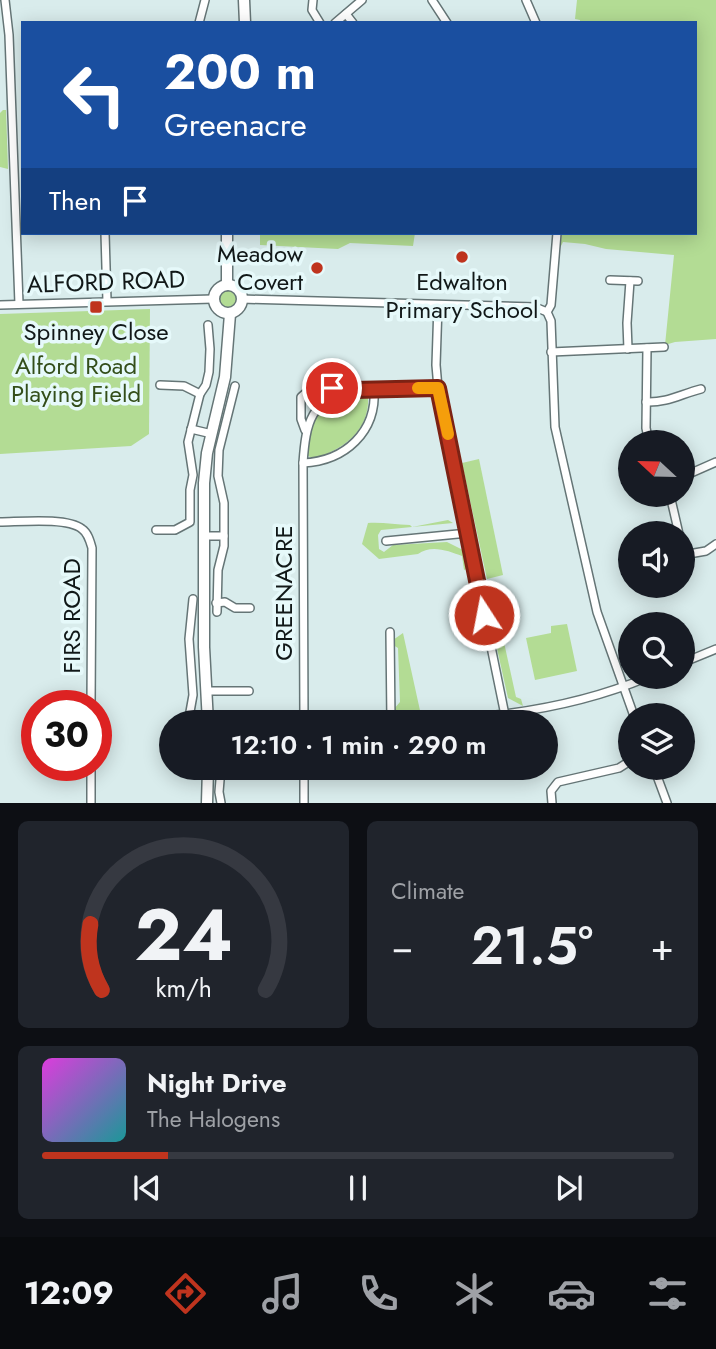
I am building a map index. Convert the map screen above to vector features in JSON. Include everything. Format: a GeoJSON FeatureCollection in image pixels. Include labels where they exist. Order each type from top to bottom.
{"type":"FeatureCollection","features":[{"type":"Feature","properties":{"kind":"street"},"geometry":{"type":"LineString","coordinates":[[5,0],[9,36],[19,304]]}},
{"type":"Feature","properties":{"kind":"street"},"geometry":{"type":"LineString","coordinates":[[200,21],[205,0]]}},
{"type":"Feature","properties":{"kind":"street"},"geometry":{"type":"LineString","coordinates":[[244,0],[245,21]]}},
{"type":"Feature","properties":{"kind":"street"},"geometry":{"type":"LineString","coordinates":[[313,0],[312,9],[319,21]]}},
{"type":"Feature","properties":{"kind":"street"},"geometry":{"type":"LineString","coordinates":[[337,21],[362,0]]}},
{"type":"Feature","properties":{"kind":"street"},"geometry":{"type":"LineString","coordinates":[[432,0],[446,21]]}},
{"type":"Feature","properties":{"kind":"street"},"geometry":{"type":"LineString","coordinates":[[526,0],[535,21]]}},
{"type":"Feature","properties":{"kind":"street"},"geometry":{"type":"LineString","coordinates":[[346,14],[351,21]]}},
{"type":"Feature","properties":{"kind":"street"},"geometry":{"type":"LineString","coordinates":[[105,235],[107,301]]}},
{"type":"Feature","properties":{"kind":"street"},"geometry":{"type":"LineString","coordinates":[[227,235],[227,285]]}},
{"type":"Feature","properties":{"kind":"street"},"geometry":{"type":"LineString","coordinates":[[547,312],[551,306],[557,235]]}},
{"type":"Feature","properties":{"kind":"street"},"geometry":{"type":"LineString","coordinates":[[610,280],[634,281],[627,323],[628,349]]}},
{"type":"Feature","properties":{"kind":"street"},"geometry":{"type":"LineString","coordinates":[[227,285],[238,289],[242,299],[239,309],[230,314],[218,310],[213,299],[215,292],[227,285]]}},
{"type":"Feature","properties":{"kind":"street","name":"ALFORD ROAD"},"geometry":{"type":"LineString","coordinates":[[0,305],[213,299]]}},
{"type":"Feature","properties":{"kind":"street"},"geometry":{"type":"LineString","coordinates":[[242,299],[535,307],[547,312],[551,321],[555,427],[597,612],[618,673]]}},
{"type":"Feature","properties":{"kind":"street"},"geometry":{"type":"LineString","coordinates":[[438,304],[438,388],[504,710]]}},
{"type":"Feature","properties":{"kind":"street"},"geometry":{"type":"LineString","coordinates":[[207,710],[204,483],[225,377],[230,314]]}},
{"type":"Feature","properties":{"kind":"street"},"geometry":{"type":"LineString","coordinates":[[156,530],[175,530],[190,522],[193,475],[188,442],[200,394],[206,385],[209,372],[208,325]]}},
{"type":"Feature","properties":{"kind":"street"},"geometry":{"type":"LineString","coordinates":[[551,352],[664,347]]}},
{"type":"Feature","properties":{"kind":"street"},"geometry":{"type":"LineString","coordinates":[[646,430],[647,348]]}},
{"type":"Feature","properties":{"kind":"street"},"geometry":{"type":"LineString","coordinates":[[160,385],[184,386],[200,394]]}},
{"type":"Feature","properties":{"kind":"street"},"geometry":{"type":"LineString","coordinates":[[217,612],[218,570],[224,536],[223,503],[218,476],[219,450],[235,386]]}},
{"type":"Feature","properties":{"kind":"street","name":"GREENACRE"},"geometry":{"type":"LineString","coordinates":[[304,710],[305,430],[301,419],[301,397],[310,388],[332,388],[342,392],[438,388]]}},
{"type":"Feature","properties":{"kind":"street"},"geometry":{"type":"LineString","coordinates":[[303,463],[332,458],[347,450],[361,436],[376,404],[374,389]]}},
{"type":"Feature","properties":{"kind":"street"},"geometry":{"type":"LineString","coordinates":[[646,402],[673,400],[701,390]]}},
{"type":"Feature","properties":{"kind":"street"},"geometry":{"type":"LineString","coordinates":[[305,430],[314,412],[327,399],[342,392]]}},
{"type":"Feature","properties":{"kind":"street"},"geometry":{"type":"LineString","coordinates":[[191,429],[212,434]]}},
{"type":"Feature","properties":{"kind":"street"},"geometry":{"type":"LineString","coordinates":[[695,471],[716,462]]}},
{"type":"Feature","properties":{"kind":"street","name":"FIRS ROAD"},"geometry":{"type":"LineString","coordinates":[[0,522],[67,523],[81,528],[90,540],[91,690]]}},
{"type":"Feature","properties":{"kind":"street"},"geometry":{"type":"LineString","coordinates":[[386,541],[468,533]]}},
{"type":"Feature","properties":{"kind":"street"},"geometry":{"type":"LineString","coordinates":[[203,536],[224,536]]}},
{"type":"Feature","properties":{"kind":"street"},"geometry":{"type":"LineString","coordinates":[[695,552],[706,551],[716,544]]}},
{"type":"Feature","properties":{"kind":"street"},"geometry":{"type":"LineString","coordinates":[[190,710],[193,695],[189,639],[193,599]]}},
{"type":"Feature","properties":{"kind":"street"},"geometry":{"type":"LineString","coordinates":[[216,603],[225,602],[235,608],[250,608]]}},
{"type":"Feature","properties":{"kind":"street"},"geometry":{"type":"LineString","coordinates":[[390,632],[391,710]]}},
{"type":"Feature","properties":{"kind":"street"},"geometry":{"type":"LineString","coordinates":[[695,658],[716,649]]}},
{"type":"Feature","properties":{"kind":"street"},"geometry":{"type":"LineString","coordinates":[[539,710],[619,689]]}},
{"type":"Feature","properties":{"kind":"street"},"geometry":{"type":"LineString","coordinates":[[206,691],[249,691]]}},
{"type":"Feature","properties":{"kind":"street"},"geometry":{"type":"LineString","coordinates":[[552,803],[551,792],[558,782],[618,768]]}},
{"type":"Feature","properties":{"kind":"street"},"geometry":{"type":"LineString","coordinates":[[206,803],[207,780]]}},
{"type":"Feature","properties":{"kind":"street"},"geometry":{"type":"LineString","coordinates":[[220,780],[221,803]]}},
{"type":"Feature","properties":{"kind":"street"},"geometry":{"type":"LineString","coordinates":[[304,780],[304,803]]}},
{"type":"Feature","properties":{"kind":"street"},"geometry":{"type":"LineString","coordinates":[[658,780],[667,803]]}},
{"type":"Feature","properties":{"kind":"street"},"geometry":{"type":"LineString","coordinates":[[91,781],[91,803]]}},
{"type":"Feature","properties":{"kind":"green space"},"geometry":{"type":"Polygon","coordinates":[[[577,0],[716,0],[716,339],[665,345],[674,255],[563,242],[560,248],[562,235],[697,235],[697,21],[575,19],[577,0]]]}},
{"type":"Feature","properties":{"kind":"green space"},"geometry":{"type":"Polygon","coordinates":[[[6,110],[8,169],[0,167],[0,113],[6,110]]]}},
{"type":"Feature","properties":{"kind":"green space"},"geometry":{"type":"Polygon","coordinates":[[[260,235],[415,235],[413,246],[350,243],[338,249],[260,245],[260,235]]]}},
{"type":"Feature","properties":{"kind":"green space"},"geometry":{"type":"Polygon","coordinates":[[[228,290],[234,293],[237,299],[234,305],[228,308],[222,305],[219,299],[222,293],[228,290]]]}},
{"type":"Feature","properties":{"kind":"green space","name":"Alford Road Playing Field"},"geometry":{"type":"Polygon","coordinates":[[[150,309],[149,434],[131,446],[0,454],[0,314],[150,309]]]}},
{"type":"Feature","properties":{"kind":"green space"},"geometry":{"type":"Polygon","coordinates":[[[363,393],[368,397],[367,409],[364,420],[352,437],[324,455],[313,459],[307,455],[311,429],[321,411],[337,399],[363,393]]]}},
{"type":"Feature","properties":{"kind":"green space"},"geometry":{"type":"Polygon","coordinates":[[[479,459],[503,575],[487,579],[462,463],[479,459]]]}},
{"type":"Feature","properties":{"kind":"green space"},"geometry":{"type":"Polygon","coordinates":[[[448,520],[453,523],[412,527],[448,520]]]}},
{"type":"Feature","properties":{"kind":"green space"},"geometry":{"type":"Polygon","coordinates":[[[368,523],[412,527],[381,530],[378,535],[379,549],[384,552],[393,545],[447,542],[465,551],[469,568],[464,570],[462,556],[446,551],[429,549],[418,554],[379,559],[362,544],[368,523]]]}},
{"type":"Feature","properties":{"kind":"green space"},"geometry":{"type":"Polygon","coordinates":[[[498,615],[516,697],[521,699],[523,706],[508,698],[490,617],[498,615]]]}},
{"type":"Feature","properties":{"kind":"green space"},"geometry":{"type":"Polygon","coordinates":[[[567,624],[577,671],[535,680],[526,638],[551,633],[551,626],[567,624]]]}},
{"type":"Feature","properties":{"kind":"green space"},"geometry":{"type":"Polygon","coordinates":[[[403,633],[420,710],[394,710],[400,702],[398,648],[393,645],[393,640],[403,633]]]}},
{"type":"Feature","properties":{"kind":"slow traffic"},"geometry":{"type":"LineString","coordinates":[[418,388],[438,388],[448,434]]}},
{"type":"Feature","properties":{"kind":"place","name":"Edwalton Primary School"},"geometry":{"type":"Point","coordinates":[462,257]}},
{"type":"Feature","properties":{"kind":"place","name":"Meadow Covert"},"geometry":{"type":"Point","coordinates":[317,268]}},
{"type":"Feature","properties":{"kind":"place","name":"Spinney Close"},"geometry":{"type":"Point","coordinates":[96,307]}},
{"type":"Feature","properties":{"kind":"route"},"geometry":{"type":"LineString","coordinates":[[332,388],[342,392],[438,388],[484,615]]}}]}
